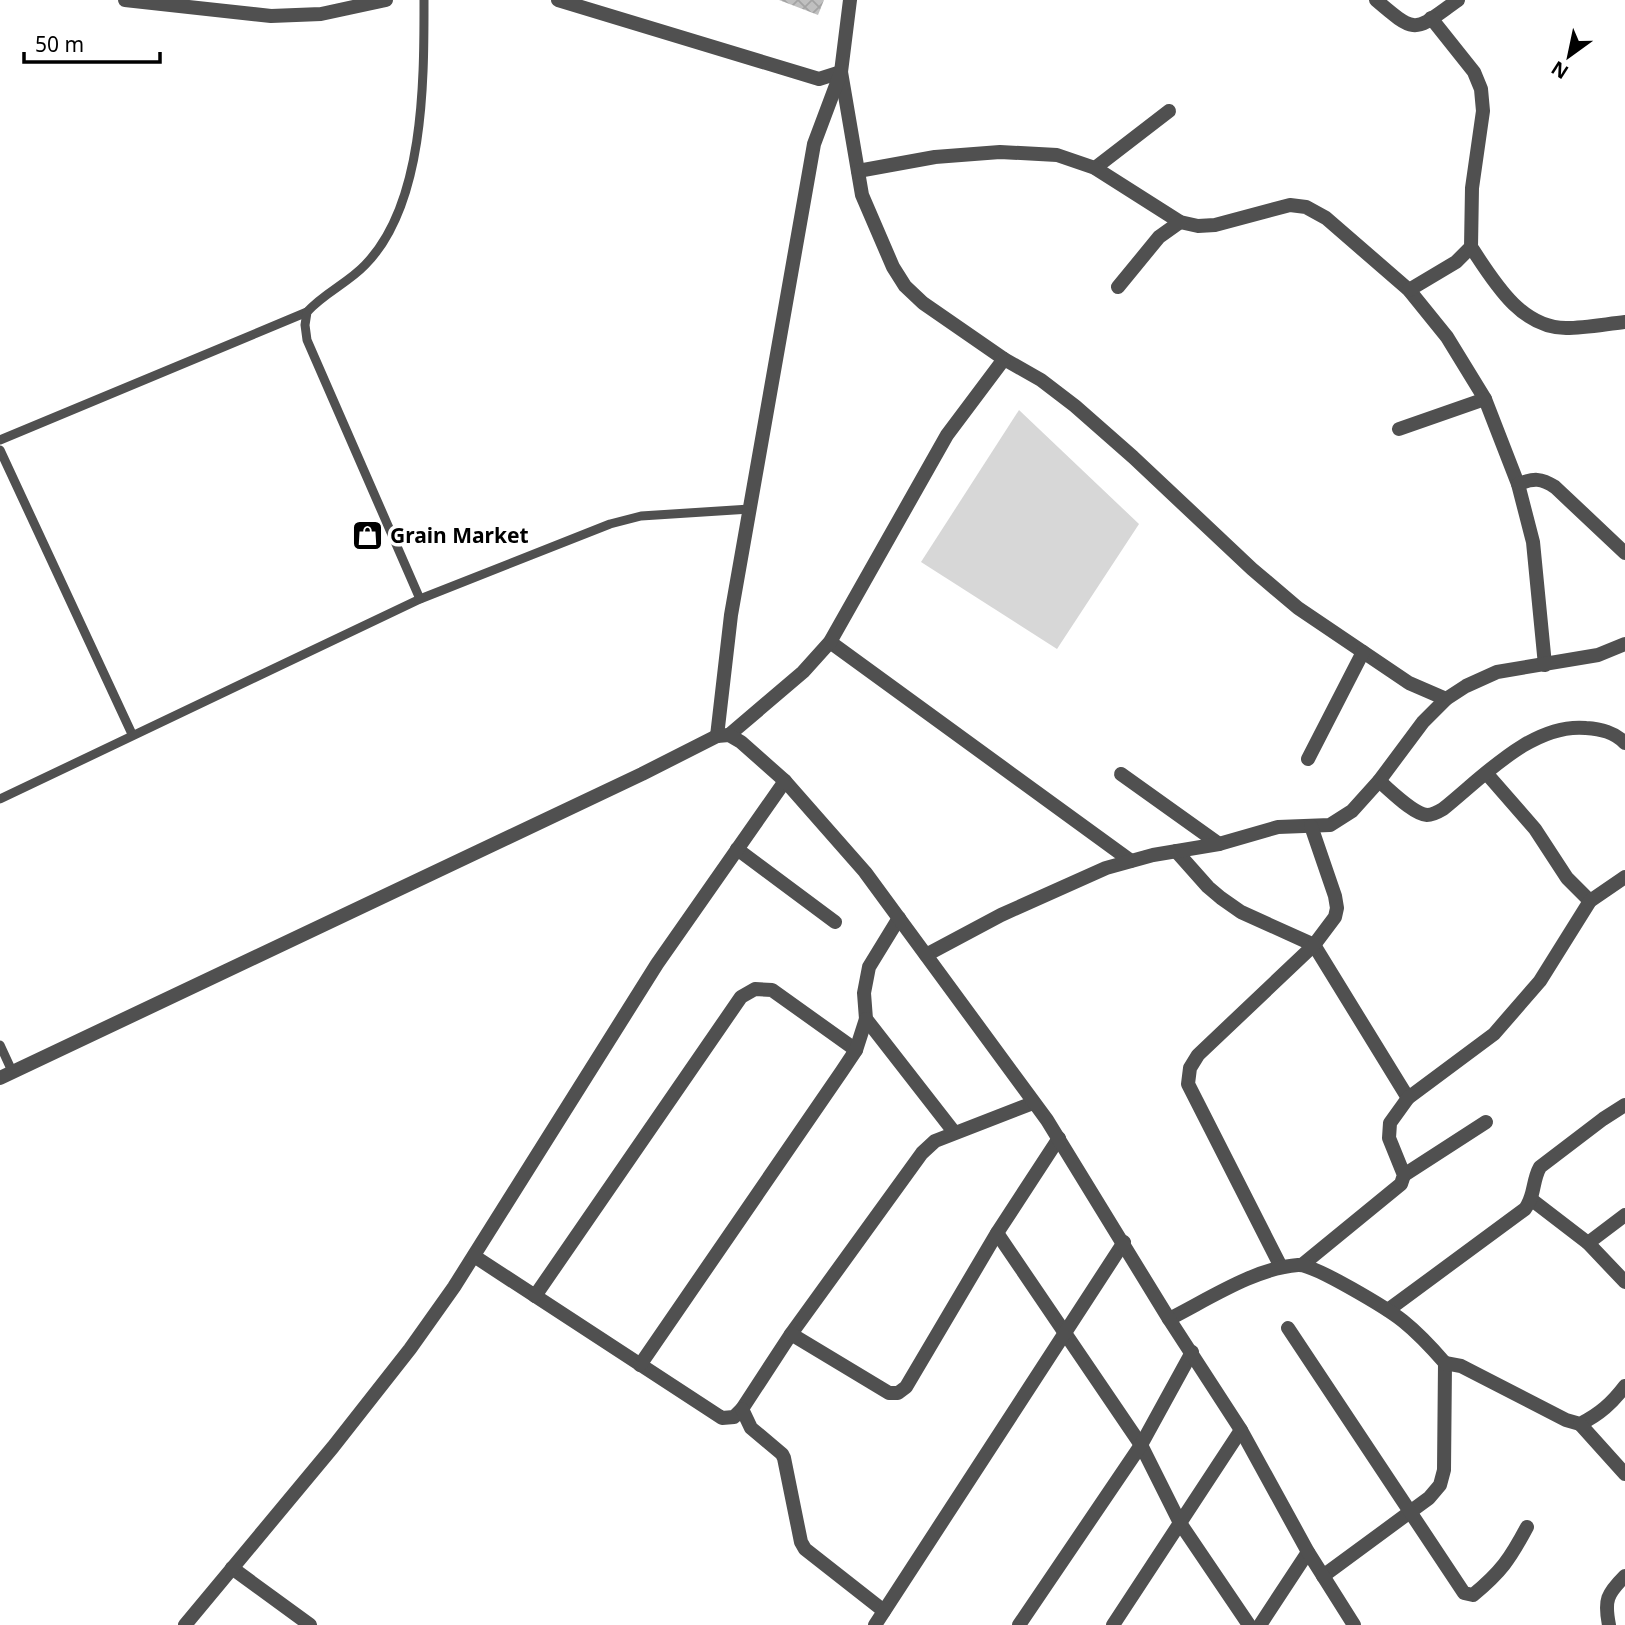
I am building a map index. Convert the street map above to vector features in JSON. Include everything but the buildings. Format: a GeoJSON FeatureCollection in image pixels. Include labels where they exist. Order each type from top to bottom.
{"type":"FeatureCollection","features":[{"type":"Feature","properties":{"kind":"street"},"geometry":{"type":"LineString","coordinates":[[125,0],[271,16],[321,14],[386,0]]}},
{"type":"Feature","properties":{"kind":"street"},"geometry":{"type":"LineString","coordinates":[[558,0],[819,79],[841,72]]}},
{"type":"Feature","properties":{"kind":"street"},"geometry":{"type":"LineString","coordinates":[[723,735],[731,615],[814,144],[841,72],[850,0]]}},
{"type":"Feature","properties":{"kind":"street"},"geometry":{"type":"LineString","coordinates":[[1376,0],[1403,23],[1412,26],[1422,25],[1458,0]]}},
{"type":"Feature","properties":{"kind":"street"},"geometry":{"type":"LineString","coordinates":[[1432,18],[1474,72],[1481,89],[1483,111],[1472,188],[1471,247],[1499,290],[1513,304],[1549,326],[1565,328],[1625,322]]}},
{"type":"Feature","properties":{"kind":"street"},"geometry":{"type":"LineString","coordinates":[[841,72],[862,195],[892,267],[905,286],[923,303],[1076,406],[1298,608],[1409,683],[1447,699]]}},
{"type":"Feature","properties":{"kind":"street"},"geometry":{"type":"LineString","coordinates":[[1095,168],[1168,111]]}},
{"type":"Feature","properties":{"kind":"street"},"geometry":{"type":"LineString","coordinates":[[858,171],[935,157],[1000,152],[1057,155],[1095,168],[1180,222],[1198,226],[1215,225],[1290,205],[1306,207],[1326,218],[1409,290],[1447,337],[1485,399],[1518,484],[1533,542],[1545,665]]}},
{"type":"Feature","properties":{"kind":"street"},"geometry":{"type":"LineString","coordinates":[[1118,287],[1159,237],[1180,222]]}},
{"type":"Feature","properties":{"kind":"street"},"geometry":{"type":"LineString","coordinates":[[1409,290],[1456,262],[1471,247]]}},
{"type":"Feature","properties":{"kind":"street"},"geometry":{"type":"LineString","coordinates":[[6,1075],[723,735],[803,672],[830,642],[947,435],[1004,359]]}},
{"type":"Feature","properties":{"kind":"street"},"geometry":{"type":"LineString","coordinates":[[1399,429],[1485,399]]}},
{"type":"Feature","properties":{"kind":"street"},"geometry":{"type":"LineString","coordinates":[[1518,484],[1533,478],[1544,480],[1555,487],[1625,553]]}},
{"type":"Feature","properties":{"kind":"street"},"geometry":{"type":"LineString","coordinates":[[830,642],[1131,862]]}},
{"type":"Feature","properties":{"kind":"street"},"geometry":{"type":"LineString","coordinates":[[926,955],[1001,915],[1106,868],[1153,855],[1219,844],[1278,827],[1331,825],[1352,811],[1379,782],[1423,722],[1447,699],[1466,687],[1497,672],[1598,655],[1625,644]]}},
{"type":"Feature","properties":{"kind":"street"},"geometry":{"type":"LineString","coordinates":[[1308,759],[1363,652]]}},
{"type":"Feature","properties":{"kind":"street"},"geometry":{"type":"LineString","coordinates":[[1379,782],[1410,806],[1429,815],[1443,809],[1524,744],[1546,733],[1567,726],[1600,729],[1617,735],[1625,743]]}},
{"type":"Feature","properties":{"kind":"street"},"geometry":{"type":"LineString","coordinates":[[723,735],[741,742],[785,781],[864,872],[1059,1138],[1169,1319],[1241,1430],[1308,1552],[1354,1625]]}},
{"type":"Feature","properties":{"kind":"street"},"geometry":{"type":"LineString","coordinates":[[1121,774],[1219,844]]}},
{"type":"Feature","properties":{"kind":"street"},"geometry":{"type":"LineString","coordinates":[[1487,774],[1535,829],[1567,878],[1590,901]]}},
{"type":"Feature","properties":{"kind":"street"},"geometry":{"type":"LineString","coordinates":[[185,1625],[333,1447],[410,1349],[474,1256],[657,964],[785,781]]}},
{"type":"Feature","properties":{"kind":"street"},"geometry":{"type":"LineString","coordinates":[[1281,1268],[1188,1084],[1190,1068],[1198,1055],[1314,945],[1335,917],[1335,896],[1311,826]]}},
{"type":"Feature","properties":{"kind":"street"},"geometry":{"type":"LineString","coordinates":[[737,849],[835,922]]}},
{"type":"Feature","properties":{"kind":"street"},"geometry":{"type":"LineString","coordinates":[[1176,851],[1208,887],[1241,912],[1314,945],[1408,1098]]}},
{"type":"Feature","properties":{"kind":"street"},"geometry":{"type":"LineString","coordinates":[[1405,1175],[1389,1138],[1390,1123],[1408,1098],[1494,1034],[1541,981],[1590,901],[1625,877]]}},
{"type":"Feature","properties":{"kind":"street"},"geometry":{"type":"LineString","coordinates":[[640,1365],[856,1049],[866,1018],[864,993],[869,967],[899,918]]}},
{"type":"Feature","properties":{"kind":"street"},"geometry":{"type":"LineString","coordinates":[[535,1296],[741,998],[755,989],[772,990],[856,1049]]}},
{"type":"Feature","properties":{"kind":"street"},"geometry":{"type":"LineString","coordinates":[[866,1018],[954,1132]]}},
{"type":"Feature","properties":{"kind":"street"},"geometry":{"type":"LineString","coordinates":[[474,1256],[722,1418],[734,1417],[922,1153],[935,1141],[954,1132],[1033,1103]]}},
{"type":"Feature","properties":{"kind":"street"},"geometry":{"type":"LineString","coordinates":[[1388,1310],[1525,1209],[1532,1200],[1535,1176],[1540,1167],[1625,1105]]}},
{"type":"Feature","properties":{"kind":"street"},"geometry":{"type":"LineString","coordinates":[[1302,1265],[1401,1184],[1405,1175],[1486,1122]]}},
{"type":"Feature","properties":{"kind":"street"},"geometry":{"type":"LineString","coordinates":[[791,1334],[889,1393],[898,1393],[906,1387],[997,1233],[1059,1138]]}},
{"type":"Feature","properties":{"kind":"street"},"geometry":{"type":"LineString","coordinates":[[1532,1200],[1588,1242],[1625,1282]]}},
{"type":"Feature","properties":{"kind":"street"},"geometry":{"type":"LineString","coordinates":[[1588,1242],[1625,1216]]}},
{"type":"Feature","properties":{"kind":"street"},"geometry":{"type":"LineString","coordinates":[[997,1233],[1141,1445],[1180,1523],[1249,1625]]}},
{"type":"Feature","properties":{"kind":"street"},"geometry":{"type":"LineString","coordinates":[[875,1625],[1124,1242]]}},
{"type":"Feature","properties":{"kind":"street"},"geometry":{"type":"LineString","coordinates":[[1169,1319],[1248,1279],[1281,1268],[1302,1265],[1388,1310],[1445,1363],[1470,1371],[1566,1420],[1580,1424],[1625,1474]]}},
{"type":"Feature","properties":{"kind":"street"},"geometry":{"type":"LineString","coordinates":[[1288,1328],[1464,1593],[1470,1596],[1504,1567],[1527,1527]]}},
{"type":"Feature","properties":{"kind":"street"},"geometry":{"type":"LineString","coordinates":[[1019,1625],[1141,1445],[1192,1352]]}},
{"type":"Feature","properties":{"kind":"street"},"geometry":{"type":"LineString","coordinates":[[1323,1576],[1429,1498],[1440,1485],[1444,1470],[1445,1363]]}},
{"type":"Feature","properties":{"kind":"street"},"geometry":{"type":"LineString","coordinates":[[1580,1424],[1611,1405],[1625,1386]]}},
{"type":"Feature","properties":{"kind":"street"},"geometry":{"type":"LineString","coordinates":[[742,1409],[751,1428],[782,1454],[801,1542],[805,1549],[884,1611]]}},
{"type":"Feature","properties":{"kind":"street"},"geometry":{"type":"LineString","coordinates":[[1113,1625],[1241,1430]]}},
{"type":"Feature","properties":{"kind":"street"},"geometry":{"type":"LineString","coordinates":[[1260,1625],[1308,1552]]}},
{"type":"Feature","properties":{"kind":"street"},"geometry":{"type":"LineString","coordinates":[[232,1568],[310,1625]]}},
{"type":"Feature","properties":{"kind":"street"},"geometry":{"type":"LineString","coordinates":[[1609,1625],[1606,1599],[1625,1576]]}},
{"type":"Feature","properties":{"kind":"lane"},"geometry":{"type":"LineString","coordinates":[[0,440],[307,312],[365,265],[387,237],[407,188],[424,77],[424,0]]}},
{"type":"Feature","properties":{"kind":"lane"},"geometry":{"type":"LineString","coordinates":[[307,312],[304,325],[307,340],[420,599]]}},
{"type":"Feature","properties":{"kind":"lane"},"geometry":{"type":"LineString","coordinates":[[0,450],[132,734]]}},
{"type":"Feature","properties":{"kind":"lane"},"geometry":{"type":"LineString","coordinates":[[0,799],[420,599],[610,524],[641,516],[750,509]]}},
{"type":"Feature","properties":{"kind":"lane"},"geometry":{"type":"LineString","coordinates":[[0,1045],[6,1075]]}},
{"type":"Feature","properties":{"kind":"shaded area"},"geometry":{"type":"Polygon","coordinates":[[[1019,410],[1139,524],[1057,649],[921,562],[1019,410]]]}},
{"type":"Feature","properties":{"kind":"place","name":"Grain Market"},"geometry":{"type":"Point","coordinates":[367,536]}}]}
